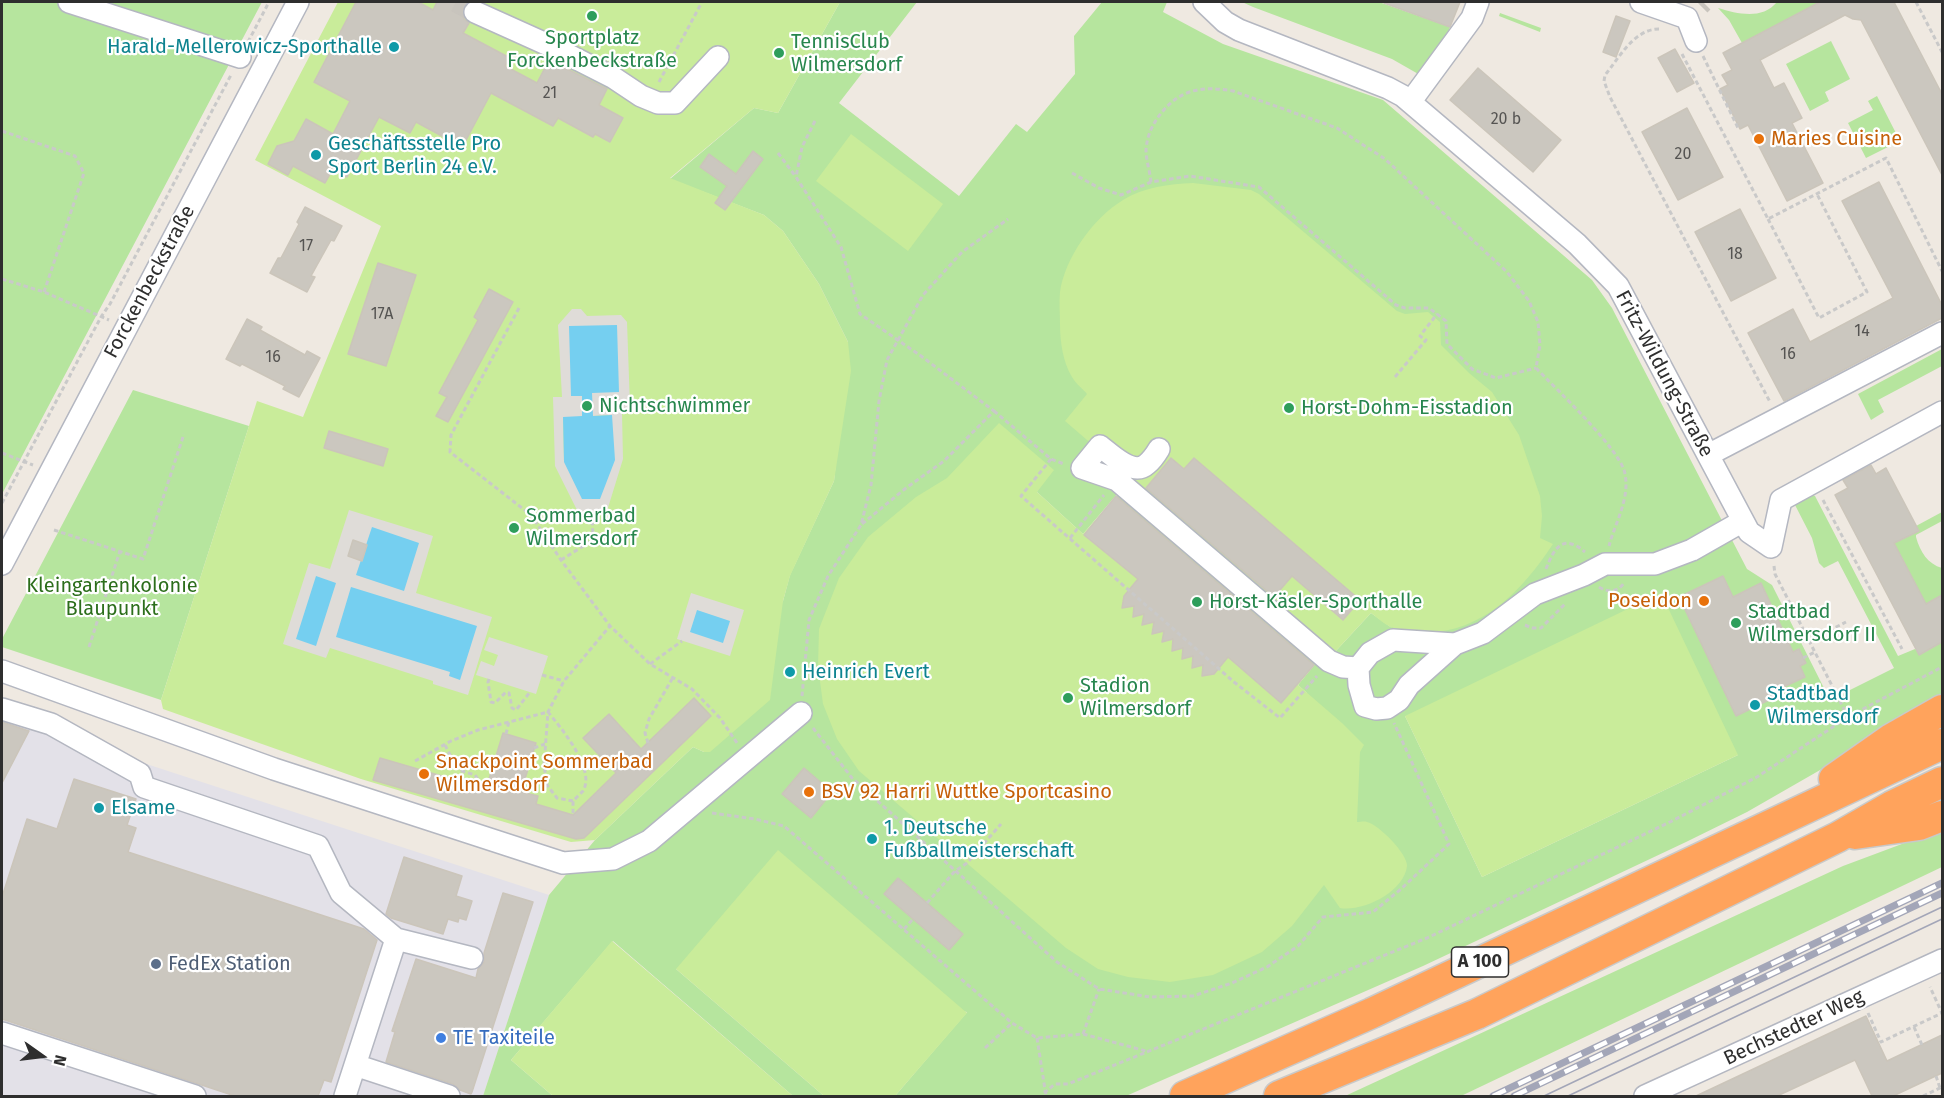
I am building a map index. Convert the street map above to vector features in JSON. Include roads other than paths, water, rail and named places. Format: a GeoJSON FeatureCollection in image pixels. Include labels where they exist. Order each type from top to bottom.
{"type":"FeatureCollection","features":[{"type":"Feature","properties":{"kind":"highway"},"geometry":{"type":"LineString","coordinates":[[1773,823],[1891,739],[1942,710]]}},
{"type":"Feature","properties":{"kind":"highway","name":"A 100"},"geometry":{"type":"LineString","coordinates":[[1185,1096],[1372,1013],[1942,744]]}},
{"type":"Feature","properties":{"kind":"highway","name":"A 100"},"geometry":{"type":"LineString","coordinates":[[1279,1096],[1477,1014],[1838,837],[1892,806],[1942,782]]}},
{"type":"Feature","properties":{"kind":"highway"},"geometry":{"type":"LineString","coordinates":[[1838,837],[1919,825],[1942,816]]}},
{"type":"Feature","properties":{"kind":"street"},"geometry":{"type":"LineString","coordinates":[[69,2],[240,57]]}},
{"type":"Feature","properties":{"kind":"street","name":"Forckenbeckstraße"},"geometry":{"type":"LineString","coordinates":[[2,564],[298,2]]}},
{"type":"Feature","properties":{"kind":"street","name":"Fritz-Wildung-Straße"},"geometry":{"type":"LineString","coordinates":[[1204,2],[1225,22],[1239,30],[1388,87],[1411,101],[1577,244],[1618,286],[1749,532],[1771,548],[1781,500],[1942,412]]}},
{"type":"Feature","properties":{"kind":"street"},"geometry":{"type":"LineString","coordinates":[[1411,101],[1472,18],[1478,2]]}},
{"type":"Feature","properties":{"kind":"street"},"geometry":{"type":"LineString","coordinates":[[1641,2],[1694,11],[1686,43]]}},
{"type":"Feature","properties":{"kind":"street"},"geometry":{"type":"LineString","coordinates":[[475,12],[555,48],[614,78],[658,104],[675,103],[717,57]]}},
{"type":"Feature","properties":{"kind":"street"},"geometry":{"type":"LineString","coordinates":[[1708,455],[1942,333]]}},
{"type":"Feature","properties":{"kind":"street"},"geometry":{"type":"LineString","coordinates":[[1160,449],[1147,465],[1141,468],[1132,467],[1120,461],[1100,446],[1082,468],[1117,480],[1329,661],[1343,667],[1358,668]]}},
{"type":"Feature","properties":{"kind":"street"},"geometry":{"type":"LineString","coordinates":[[1455,644],[1393,640],[1370,653],[1358,668],[1359,685],[1365,706],[1376,709],[1387,708],[1399,700],[1409,685],[1455,644],[1483,633],[1535,594],[1584,575],[1605,564],[1655,564],[1692,550],[1743,521]]}},
{"type":"Feature","properties":{"kind":"street"},"geometry":{"type":"LineString","coordinates":[[2,671],[274,769],[563,863],[614,858],[649,841],[748,760],[801,713]]}},
{"type":"Feature","properties":{"kind":"street"},"geometry":{"type":"LineString","coordinates":[[2,709],[51,724],[140,774],[144,788],[318,846],[340,893],[396,939],[472,958]]}},
{"type":"Feature","properties":{"kind":"street"},"geometry":{"type":"LineString","coordinates":[[345,1096],[396,939]]}},
{"type":"Feature","properties":{"kind":"street","name":"Bechstedter Weg"},"geometry":{"type":"LineString","coordinates":[[1645,1096],[1942,960]]}},
{"type":"Feature","properties":{"kind":"street"},"geometry":{"type":"LineString","coordinates":[[2,1033],[195,1096]]}},
{"type":"Feature","properties":{"kind":"street"},"geometry":{"type":"LineString","coordinates":[[355,1065],[449,1096]]}},
{"type":"Feature","properties":{"kind":"water","name":"Nichtschwimmer"},"geometry":{"type":"Polygon","coordinates":[[[617,325],[619,392],[592,393],[593,416],[612,415],[615,460],[600,499],[582,499],[564,462],[563,417],[582,416],[582,396],[571,396],[569,326],[617,325]]]}},
{"type":"Feature","properties":{"kind":"water"},"geometry":{"type":"Polygon","coordinates":[[[372,527],[419,543],[404,591],[356,575],[372,527]]]}},
{"type":"Feature","properties":{"kind":"water"},"geometry":{"type":"Polygon","coordinates":[[[316,576],[336,583],[316,646],[296,639],[316,576]]]}},
{"type":"Feature","properties":{"kind":"water"},"geometry":{"type":"Polygon","coordinates":[[[351,587],[477,626],[460,680],[449,676],[450,672],[336,637],[351,587]]]}},
{"type":"Feature","properties":{"kind":"water"},"geometry":{"type":"Polygon","coordinates":[[[697,610],[730,621],[723,643],[690,632],[697,610]]]}},
{"type":"Feature","properties":{"kind":"tunnel"},"geometry":{"type":"LineString","coordinates":[[456,2],[475,12]]}},
{"type":"Feature","properties":{"kind":"tunnel"},"geometry":{"type":"LineString","coordinates":[[1700,5],[1703,2]]}},
{"type":"Feature","properties":{"kind":"tram line"},"geometry":{"type":"LineString","coordinates":[[1544,1096],[1942,907]]}},
{"type":"Feature","properties":{"kind":"tram line"},"geometry":{"type":"LineString","coordinates":[[1568,1096],[1942,919]]}},
{"type":"Feature","properties":{"kind":"railway"},"geometry":{"type":"LineString","coordinates":[[1493,1096],[1942,883]]}},
{"type":"Feature","properties":{"kind":"railway"},"geometry":{"type":"LineString","coordinates":[[1514,1096],[1942,893]]}},
{"type":"Feature","properties":{"kind":"place","name":"Sportplatz Forckenbeckstraße"},"geometry":{"type":"Point","coordinates":[592,16]}},
{"type":"Feature","properties":{"kind":"place","name":"Harald-Mellerowicz-Sporthalle"},"geometry":{"type":"Point","coordinates":[394,47]}},
{"type":"Feature","properties":{"kind":"place","name":"TennisClub Wilmersdorf"},"geometry":{"type":"Point","coordinates":[779,53]}},
{"type":"Feature","properties":{"kind":"place","name":"Maries Cuisine"},"geometry":{"type":"Point","coordinates":[1759,139]}},
{"type":"Feature","properties":{"kind":"place","name":"Geschäftsstelle Pro Sport Berlin 24 e.V."},"geometry":{"type":"Point","coordinates":[316,155]}},
{"type":"Feature","properties":{"kind":"place","name":"Nichtschwimmer"},"geometry":{"type":"Point","coordinates":[587,406]}},
{"type":"Feature","properties":{"kind":"place","name":"Horst-Dohm-Eisstadion"},"geometry":{"type":"Point","coordinates":[1289,408]}},
{"type":"Feature","properties":{"kind":"place","name":"Sommerbad Wilmersdorf"},"geometry":{"type":"Point","coordinates":[514,528]}},
{"type":"Feature","properties":{"kind":"place","name":"Poseidon"},"geometry":{"type":"Point","coordinates":[1704,601]}},
{"type":"Feature","properties":{"kind":"place","name":"Horst-Käsler-Sporthalle"},"geometry":{"type":"Point","coordinates":[1197,602]}},
{"type":"Feature","properties":{"kind":"place","name":"Stadtbad Wilmersdorf II"},"geometry":{"type":"Point","coordinates":[1736,623]}},
{"type":"Feature","properties":{"kind":"place","name":"Heinrich Evert"},"geometry":{"type":"Point","coordinates":[790,672]}},
{"type":"Feature","properties":{"kind":"place","name":"Stadion Wilmersdorf"},"geometry":{"type":"Point","coordinates":[1068,698]}},
{"type":"Feature","properties":{"kind":"place","name":"Stadtbad Wilmersdorf"},"geometry":{"type":"Point","coordinates":[1755,705]}},
{"type":"Feature","properties":{"kind":"place","name":"Snackpoint Sommerbad Wilmersdorf"},"geometry":{"type":"Point","coordinates":[424,774]}},
{"type":"Feature","properties":{"kind":"place","name":"BSV 92 Harri Wuttke Sportcasino"},"geometry":{"type":"Point","coordinates":[809,792]}},
{"type":"Feature","properties":{"kind":"place","name":"Elsame"},"geometry":{"type":"Point","coordinates":[99,808]}},
{"type":"Feature","properties":{"kind":"place","name":"1. Deutsche Fußballmeisterschaft"},"geometry":{"type":"Point","coordinates":[872,839]}},
{"type":"Feature","properties":{"kind":"place","name":"FedEx Station"},"geometry":{"type":"Point","coordinates":[156,964]}},
{"type":"Feature","properties":{"kind":"place","name":"TE Taxiteile"},"geometry":{"type":"Point","coordinates":[441,1038]}},
{"type":"Feature","properties":{"kind":"park label","name":"Kleingartenkolonie Blaupunkt"},"geometry":{"type":"Point","coordinates":[112,598]}}]}
